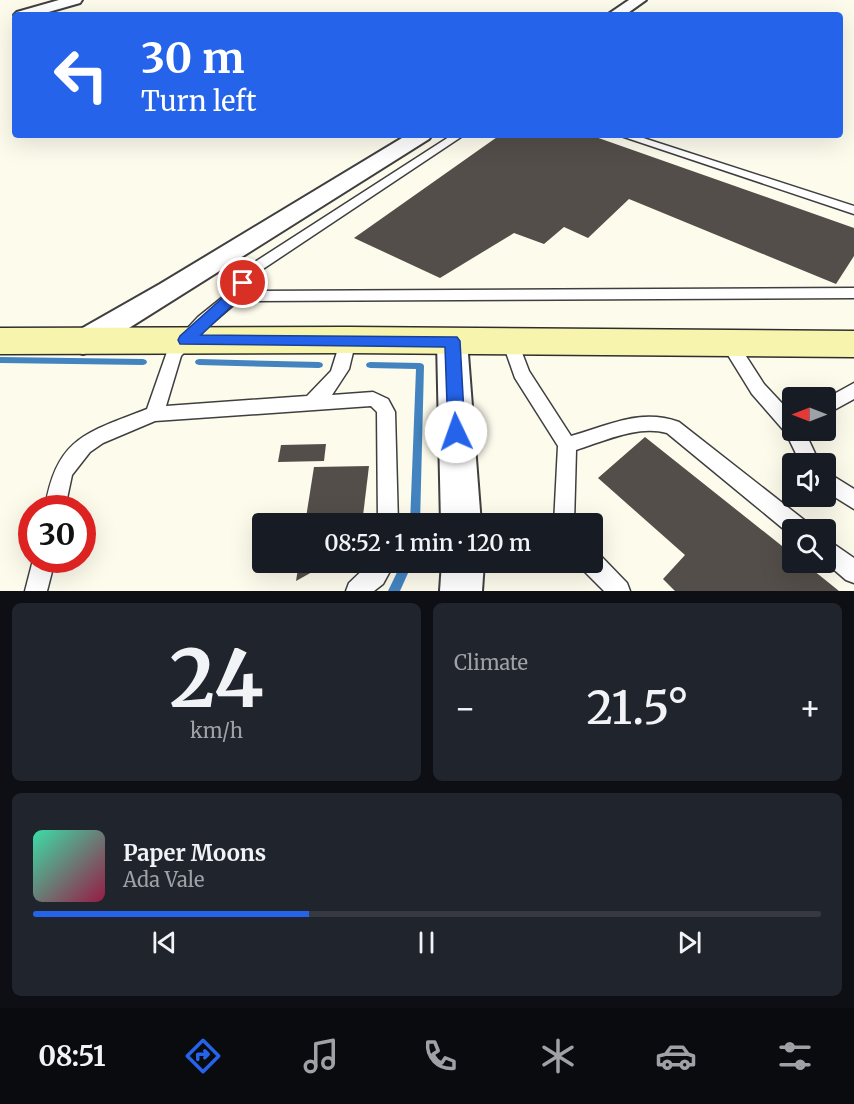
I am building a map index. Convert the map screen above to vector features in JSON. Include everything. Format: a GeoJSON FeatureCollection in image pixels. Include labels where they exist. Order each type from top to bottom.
{"type":"FeatureCollection","features":[{"type":"Feature","properties":{"kind":"street"},"geometry":{"type":"LineString","coordinates":[[33,12],[75,0]]}},
{"type":"Feature","properties":{"kind":"street"},"geometry":{"type":"LineString","coordinates":[[620,12],[639,0]]}},
{"type":"Feature","properties":{"kind":"street"},"geometry":{"type":"LineString","coordinates":[[83,342],[170,291],[417,138]]}},
{"type":"Feature","properties":{"kind":"street"},"geometry":{"type":"LineString","coordinates":[[0,341],[348,340],[854,344]]}},
{"type":"Feature","properties":{"kind":"street"},"geometry":{"type":"LineString","coordinates":[[452,341],[460,513]]}},
{"type":"Feature","properties":{"kind":"street"},"geometry":{"type":"LineString","coordinates":[[461,591],[462,573]]}},
{"type":"Feature","properties":{"kind":"lane"},"geometry":{"type":"LineString","coordinates":[[154,414],[174,353],[234,296],[252,270],[454,138]]}},
{"type":"Feature","properties":{"kind":"lane"},"geometry":{"type":"LineString","coordinates":[[632,138],[854,210]]}},
{"type":"Feature","properties":{"kind":"lane"},"geometry":{"type":"LineString","coordinates":[[234,296],[854,293]]}},
{"type":"Feature","properties":{"kind":"lane"},"geometry":{"type":"LineString","coordinates":[[311,403],[340,376],[345,364],[348,340]]}},
{"type":"Feature","properties":{"kind":"lane"},"geometry":{"type":"LineString","coordinates":[[510,341],[521,373],[567,446],[564,513]]}},
{"type":"Feature","properties":{"kind":"lane"},"geometry":{"type":"LineString","coordinates":[[729,343],[758,390],[782,417]]}},
{"type":"Feature","properties":{"kind":"lane"},"geometry":{"type":"LineString","coordinates":[[836,401],[854,390]]}},
{"type":"Feature","properties":{"kind":"lane"},"geometry":{"type":"LineString","coordinates":[[58,495],[63,474],[70,459],[83,446],[96,437],[154,414],[373,399],[382,404],[386,412],[388,513]]}},
{"type":"Feature","properties":{"kind":"lane"},"geometry":{"type":"LineString","coordinates":[[567,446],[637,424],[654,422],[673,427],[787,519]]}},
{"type":"Feature","properties":{"kind":"lane"},"geometry":{"type":"LineString","coordinates":[[836,488],[854,500]]}},
{"type":"Feature","properties":{"kind":"lane"},"geometry":{"type":"LineString","coordinates":[[836,558],[854,572]]}},
{"type":"Feature","properties":{"kind":"lane"},"geometry":{"type":"LineString","coordinates":[[36,591],[41,573]]}},
{"type":"Feature","properties":{"kind":"lane"},"geometry":{"type":"LineString","coordinates":[[357,591],[377,573]]}},
{"type":"Feature","properties":{"kind":"lane"},"geometry":{"type":"LineString","coordinates":[[602,573],[619,591]]}},
{"type":"Feature","properties":{"kind":"building"},"geometry":{"type":"Polygon","coordinates":[[[496,138],[599,138],[854,228],[854,256],[836,284],[629,199],[588,238],[564,227],[544,244],[514,233],[440,278],[354,238],[496,138]]]}},
{"type":"Feature","properties":{"kind":"building"},"geometry":{"type":"Polygon","coordinates":[[[645,437],[782,546],[782,573],[817,573],[839,591],[675,591],[663,579],[685,555],[598,478],[645,437]]]}},
{"type":"Feature","properties":{"kind":"building"},"geometry":{"type":"Polygon","coordinates":[[[326,444],[324,461],[278,462],[281,445],[326,444]]]}},
{"type":"Feature","properties":{"kind":"building"},"geometry":{"type":"Polygon","coordinates":[[[369,466],[363,513],[307,513],[314,467],[369,466]]]}},
{"type":"Feature","properties":{"kind":"building"},"geometry":{"type":"Polygon","coordinates":[[[297,573],[310,573],[296,581],[297,573]]]}},
{"type":"Feature","properties":{"kind":"waterway"},"geometry":{"type":"LineString","coordinates":[[0,360],[143,362]]}},
{"type":"Feature","properties":{"kind":"waterway"},"geometry":{"type":"LineString","coordinates":[[199,362],[319,365]]}},
{"type":"Feature","properties":{"kind":"waterway"},"geometry":{"type":"LineString","coordinates":[[370,365],[420,366],[415,513]]}},
{"type":"Feature","properties":{"kind":"waterway"},"geometry":{"type":"LineString","coordinates":[[394,591],[403,573]]}},
{"type":"Feature","properties":{"kind":"route"},"geometry":{"type":"LineString","coordinates":[[243,283],[234,296],[204,321],[186,340],[452,341],[456,432]]}}]}
